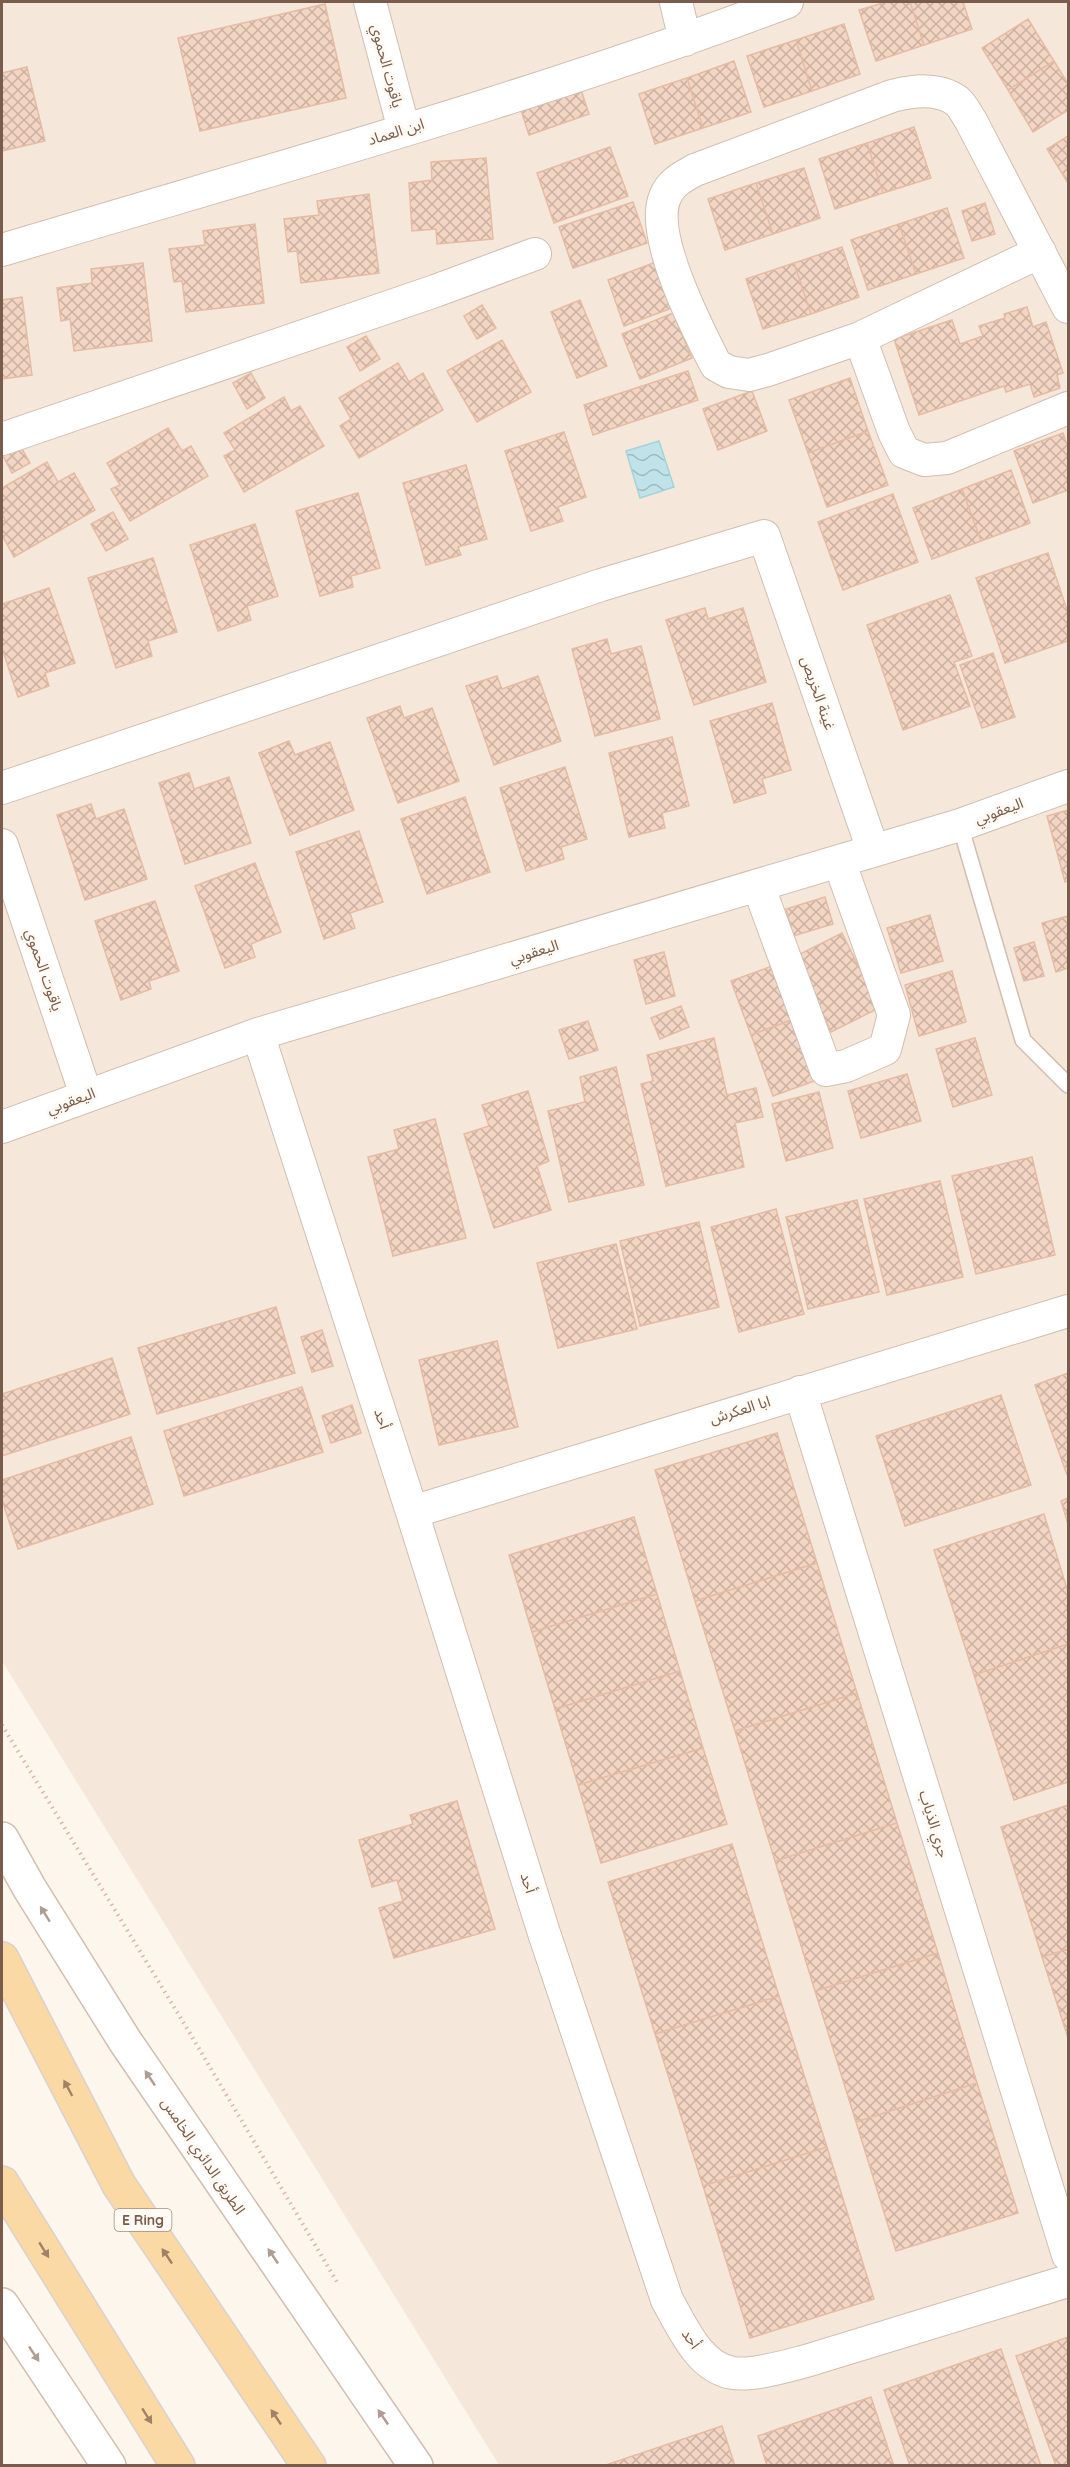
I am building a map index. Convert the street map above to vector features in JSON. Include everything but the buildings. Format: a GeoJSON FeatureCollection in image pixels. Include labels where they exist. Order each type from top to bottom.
{"type":"FeatureCollection","features":[{"type":"Feature","properties":{"kind":"main road","name":"E Ring"},"geometry":{"type":"LineString","coordinates":[[2,1959],[119,2185],[309,2466]]}},
{"type":"Feature","properties":{"kind":"main road"},"geometry":{"type":"LineString","coordinates":[[6,2194],[178,2466]]}},
{"type":"Feature","properties":{"kind":"street","name":"ياقوت الحموي"},"geometry":{"type":"LineString","coordinates":[[370,2],[404,130]]}},
{"type":"Feature","properties":{"kind":"street"},"geometry":{"type":"LineString","coordinates":[[676,2],[685,40]]}},
{"type":"Feature","properties":{"kind":"street","name":"ابن العماد"},"geometry":{"type":"LineString","coordinates":[[2,250],[404,130],[685,40],[788,2]]}},
{"type":"Feature","properties":{"kind":"street"},"geometry":{"type":"LineString","coordinates":[[1040,252],[860,338],[749,375],[729,372],[716,365],[666,252],[662,222],[665,197],[675,181],[695,170],[892,96],[916,91],[940,93],[958,102],[971,121],[1040,252],[1068,307]]}},
{"type":"Feature","properties":{"kind":"street"},"geometry":{"type":"LineString","coordinates":[[2,439],[424,295],[535,254]]}},
{"type":"Feature","properties":{"kind":"street"},"geometry":{"type":"LineString","coordinates":[[860,338],[894,432],[904,452],[924,460],[947,458],[1068,408]]}},
{"type":"Feature","properties":{"kind":"street","name":"غينة الخريص"},"geometry":{"type":"LineString","coordinates":[[2,788],[601,585],[764,536],[873,850]]}},
{"type":"Feature","properties":{"kind":"street","name":"اليعقوبي"},"geometry":{"type":"LineString","coordinates":[[2,1127],[258,1034],[960,825],[1068,786]]}},
{"type":"Feature","properties":{"kind":"street","name":"ياقوت الحموي"},"geometry":{"type":"LineString","coordinates":[[2,845],[86,1095]]}},
{"type":"Feature","properties":{"kind":"street"},"geometry":{"type":"LineString","coordinates":[[758,885],[826,1070],[846,1066],[885,1049],[894,1015],[839,861]]}},
{"type":"Feature","properties":{"kind":"street","name":"أحد"},"geometry":{"type":"LineString","coordinates":[[258,1034],[412,1512],[544,1933],[667,2300],[690,2340],[710,2363],[733,2373],[769,2370],[806,2361],[1068,2281]]}},
{"type":"Feature","properties":{"kind":"street","name":"ابا العكرش"},"geometry":{"type":"LineString","coordinates":[[412,1512],[1068,1311]]}},
{"type":"Feature","properties":{"kind":"street","name":"جري الذياب"},"geometry":{"type":"LineString","coordinates":[[800,1392],[1068,2255]]}},
{"type":"Feature","properties":{"kind":"street","name":"الطريق الدائري الخامس"},"geometry":{"type":"LineString","coordinates":[[2,1839],[30,1889],[125,2041],[416,2466]]}},
{"type":"Feature","properties":{"kind":"street"},"geometry":{"type":"LineString","coordinates":[[2,2305],[109,2466]]}},
{"type":"Feature","properties":{"kind":"lane"},"geometry":{"type":"LineString","coordinates":[[960,825],[1023,1040],[1068,1085]]}},
{"type":"Feature","properties":{"kind":"path"},"geometry":{"type":"LineString","coordinates":[[2,1725],[188,2030],[339,2285]]}},
{"type":"Feature","properties":{"kind":"shaded area"},"geometry":{"type":"Polygon","coordinates":[[[2,2],[1068,2],[1068,2465],[499,2465],[2,1661],[2,2]]]}},
{"type":"Feature","properties":{"kind":"water"},"geometry":{"type":"Polygon","coordinates":[[[659,441],[674,487],[640,498],[626,451],[659,441]]]}}]}
